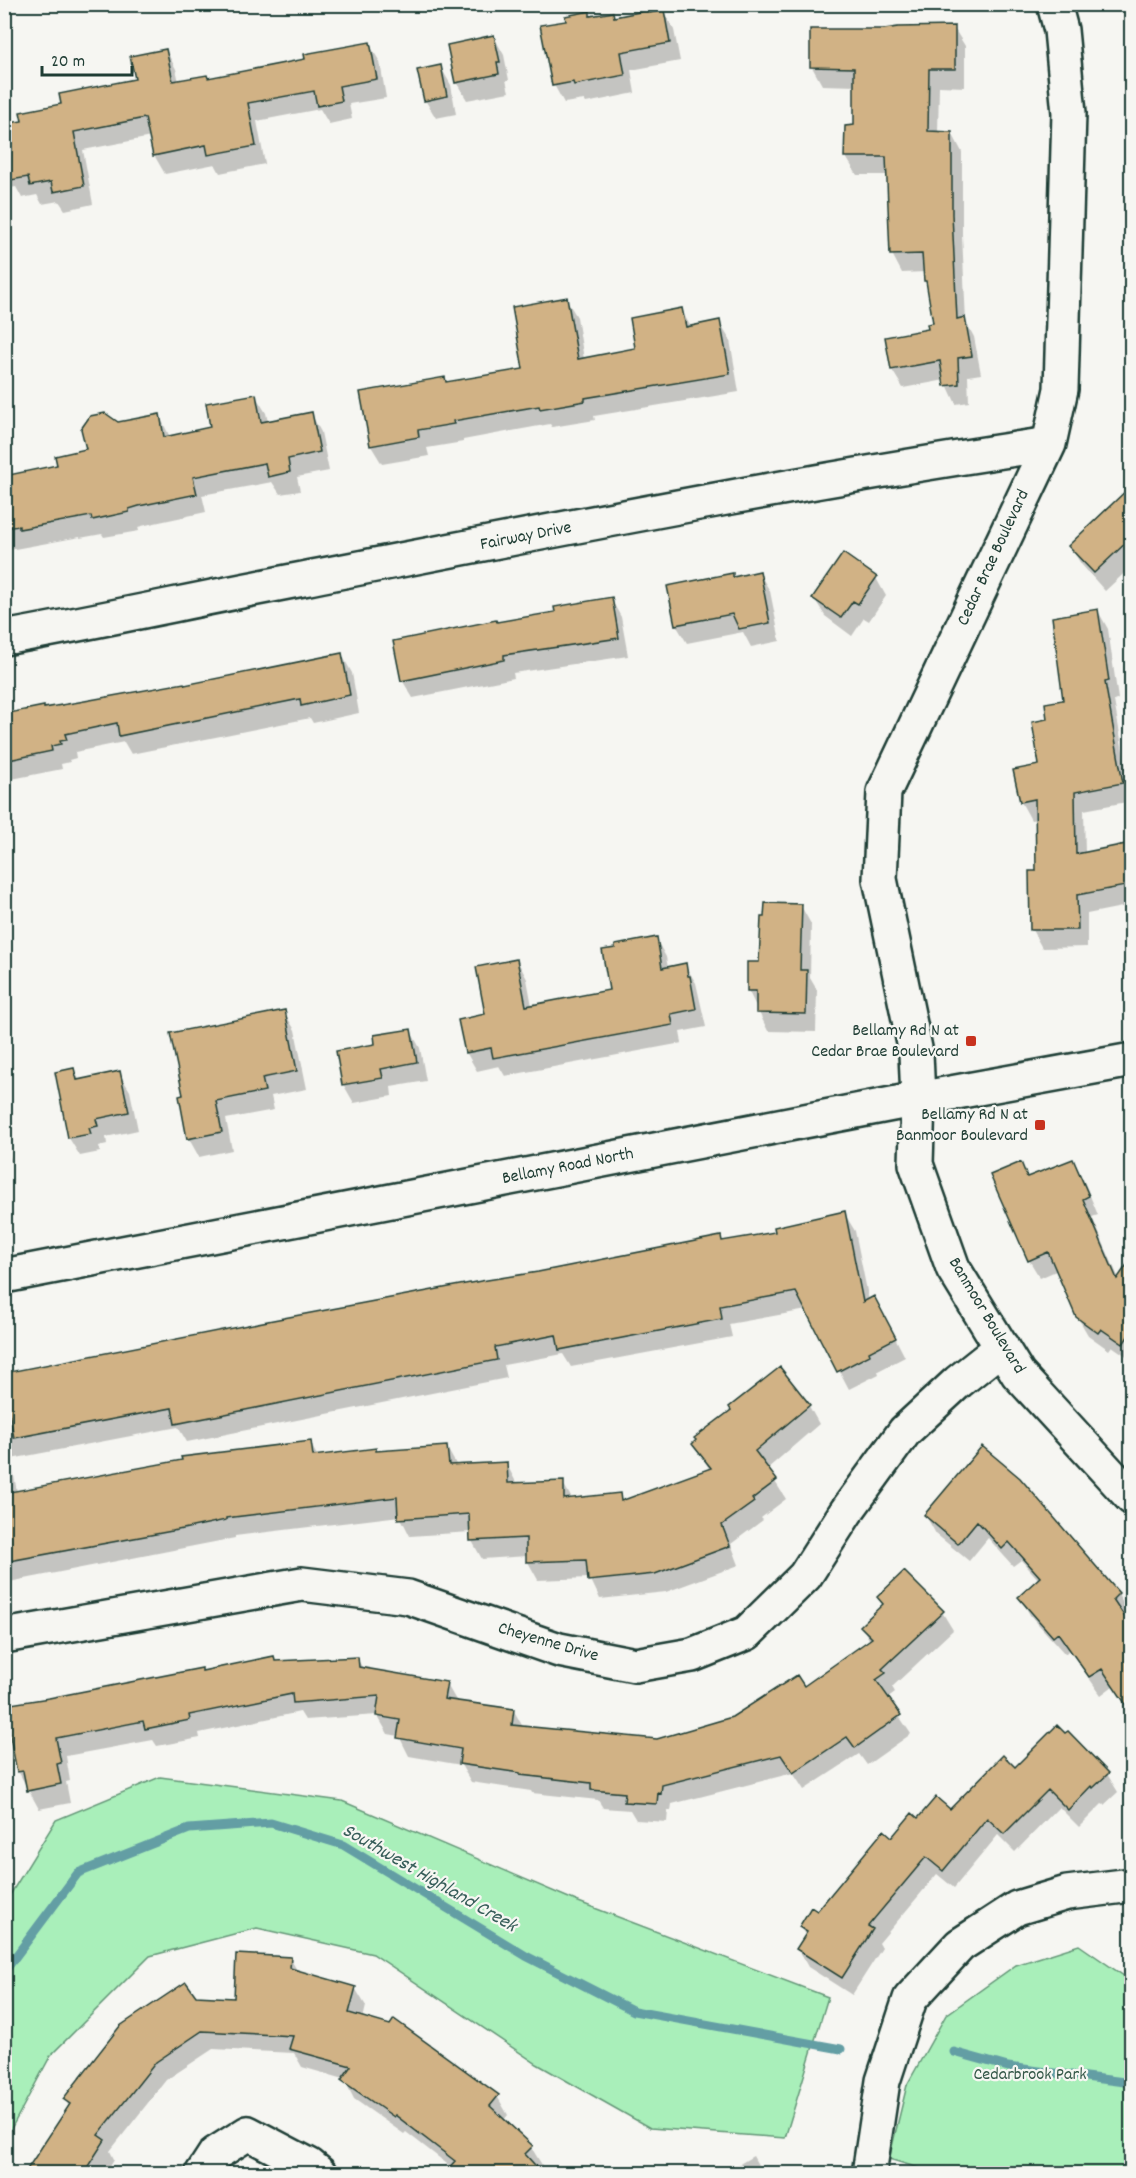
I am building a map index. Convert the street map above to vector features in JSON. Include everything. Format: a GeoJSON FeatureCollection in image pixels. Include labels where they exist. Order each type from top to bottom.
{"type":"FeatureCollection","features":[{"type":"Feature","properties":{"kind":"street","name":"Cedar Brae Boulevard"},"geometry":{"type":"LineString","coordinates":[[918,1099],[916,1053],[880,879],[884,792],[1049,444],[1061,389],[1069,113],[1061,30],[1054,4]]}},
{"type":"Feature","properties":{"kind":"street","name":"Fairway Drive"},"geometry":{"type":"LineString","coordinates":[[4,638],[906,465],[1049,444]]}},
{"type":"Feature","properties":{"kind":"street","name":"Bellamy Road North"},"geometry":{"type":"LineString","coordinates":[[4,1276],[1131,1060]]}},
{"type":"Feature","properties":{"kind":"street","name":"Banmoor Boulevard"},"geometry":{"type":"LineString","coordinates":[[918,1099],[915,1164],[953,1268],[1018,1374],[1131,1498]]}},
{"type":"Feature","properties":{"kind":"street","name":"Cheyenne Drive"},"geometry":{"type":"LineString","coordinates":[[4,1636],[302,1584],[408,1598],[559,1650],[634,1665],[692,1655],[747,1633],[805,1576],[846,1512],[905,1431],[958,1382],[1002,1347]]}},
{"type":"Feature","properties":{"kind":"street"},"geometry":{"type":"LineString","coordinates":[[869,2174],[883,2081],[910,1999],[960,1945],[1017,1908],[1067,1893],[1131,1885]]}},
{"type":"Feature","properties":{"kind":"street"},"geometry":{"type":"LineString","coordinates":[[202,2174],[215,2154],[248,2133],[309,2165],[320,2174]]}},
{"type":"Feature","properties":{"kind":"green space"},"geometry":{"type":"Polygon","coordinates":[[[160,1777],[342,1801],[576,1901],[828,1997],[785,2138],[650,2128],[537,2064],[373,1954],[257,1928],[150,1956],[51,2055],[5,2140],[5,1903],[56,1820],[160,1777]]]}},
{"type":"Feature","properties":{"kind":"green space","name":"Cedarbrook Park"},"geometry":{"type":"Polygon","coordinates":[[[1079,1945],[1131,1981],[1131,2173],[935,2173],[889,2159],[907,2085],[946,2015],[1016,1965],[1079,1945]]]}},
{"type":"Feature","properties":{"kind":"building"},"geometry":{"type":"Polygon","coordinates":[[[649,10],[649,13],[664,10],[670,43],[621,52],[625,75],[574,85],[573,82],[552,86],[540,25],[566,21],[565,16],[590,11],[590,16],[613,12],[614,17],[649,10]]]}},
{"type":"Feature","properties":{"kind":"building"},"geometry":{"type":"Polygon","coordinates":[[[955,26],[955,69],[929,69],[928,131],[952,132],[952,214],[957,319],[965,317],[972,356],[958,358],[959,384],[944,386],[940,361],[891,370],[885,337],[928,329],[927,324],[933,323],[926,281],[924,281],[922,254],[890,255],[886,157],[844,157],[845,126],[854,125],[854,68],[810,67],[810,29],[955,26]]]}},
{"type":"Feature","properties":{"kind":"building"},"geometry":{"type":"Polygon","coordinates":[[[494,35],[500,62],[497,62],[499,74],[455,83],[447,45],[494,35]]]}},
{"type":"Feature","properties":{"kind":"building"},"geometry":{"type":"Polygon","coordinates":[[[370,42],[377,79],[339,86],[342,101],[317,106],[314,91],[248,103],[256,146],[208,155],[206,145],[153,156],[145,118],[74,132],[84,186],[53,192],[51,182],[30,186],[28,177],[11,180],[4,151],[4,124],[22,121],[20,112],[61,104],[59,94],[135,79],[130,56],[166,49],[173,81],[207,75],[208,78],[305,59],[304,54],[370,42]]]}},
{"type":"Feature","properties":{"kind":"building"},"geometry":{"type":"Polygon","coordinates":[[[441,65],[447,96],[424,101],[417,70],[441,65]]]}},
{"type":"Feature","properties":{"kind":"building"},"geometry":{"type":"Polygon","coordinates":[[[567,297],[578,359],[635,348],[630,318],[682,308],[686,327],[720,320],[730,374],[585,398],[585,401],[540,409],[539,406],[453,421],[454,424],[418,430],[419,437],[370,446],[360,392],[445,377],[446,382],[523,369],[512,307],[567,297]]]}},
{"type":"Feature","properties":{"kind":"building"},"geometry":{"type":"Polygon","coordinates":[[[256,394],[261,422],[312,412],[320,452],[288,459],[290,472],[268,477],[265,463],[193,477],[197,494],[139,506],[129,509],[129,512],[92,520],[91,516],[19,529],[19,526],[4,528],[4,476],[57,465],[55,456],[86,449],[81,429],[90,416],[105,413],[118,422],[160,414],[164,437],[210,427],[206,403],[256,394]]]}},
{"type":"Feature","properties":{"kind":"building"},"geometry":{"type":"Polygon","coordinates":[[[1131,486],[1131,538],[1094,573],[1068,546],[1131,486]]]}},
{"type":"Feature","properties":{"kind":"building"},"geometry":{"type":"Polygon","coordinates":[[[843,553],[877,577],[858,604],[853,601],[841,618],[812,598],[843,553]]]}},
{"type":"Feature","properties":{"kind":"building"},"geometry":{"type":"Polygon","coordinates":[[[760,571],[770,623],[739,629],[732,614],[675,625],[667,586],[733,573],[733,577],[760,571]]]}},
{"type":"Feature","properties":{"kind":"building"},"geometry":{"type":"Polygon","coordinates":[[[612,597],[619,638],[504,655],[504,660],[401,681],[393,641],[496,620],[497,622],[555,612],[554,607],[612,597]]]}},
{"type":"Feature","properties":{"kind":"building"},"geometry":{"type":"Polygon","coordinates":[[[1098,609],[1109,681],[1105,682],[1123,783],[1075,792],[1076,854],[1131,843],[1131,885],[1077,895],[1078,930],[1030,930],[1029,871],[1036,871],[1035,799],[1020,802],[1013,770],[1039,765],[1032,722],[1047,719],[1045,703],[1063,700],[1052,617],[1098,609]]]}},
{"type":"Feature","properties":{"kind":"building"},"geometry":{"type":"Polygon","coordinates":[[[342,653],[350,695],[301,706],[300,699],[119,736],[117,723],[65,734],[67,740],[51,746],[52,751],[4,761],[4,714],[184,683],[185,685],[342,653]]]}},
{"type":"Feature","properties":{"kind":"building"},"geometry":{"type":"Polygon","coordinates":[[[765,903],[802,904],[800,970],[807,970],[806,1014],[756,1013],[756,991],[747,991],[747,962],[759,962],[761,917],[764,917],[765,903]]]}},
{"type":"Feature","properties":{"kind":"building"},"geometry":{"type":"Polygon","coordinates":[[[657,937],[662,968],[686,963],[696,1009],[671,1014],[673,1025],[493,1058],[491,1048],[465,1053],[458,1020],[485,1014],[476,967],[517,959],[526,1006],[609,990],[602,950],[615,948],[615,945],[657,937]]]}},
{"type":"Feature","properties":{"kind":"building"},"geometry":{"type":"Polygon","coordinates":[[[285,1010],[297,1071],[262,1078],[265,1091],[216,1101],[222,1132],[187,1139],[179,1096],[183,1095],[170,1033],[285,1010]]]}},
{"type":"Feature","properties":{"kind":"building"},"geometry":{"type":"Polygon","coordinates":[[[411,1029],[417,1062],[381,1069],[383,1078],[342,1085],[336,1051],[375,1044],[374,1035],[411,1029]]]}},
{"type":"Feature","properties":{"kind":"building"},"geometry":{"type":"Polygon","coordinates":[[[74,1068],[77,1080],[120,1071],[129,1112],[96,1119],[98,1126],[89,1128],[91,1134],[68,1138],[55,1072],[74,1068]]]}},
{"type":"Feature","properties":{"kind":"building"},"geometry":{"type":"Polygon","coordinates":[[[1073,1159],[1089,1196],[1083,1199],[1117,1279],[1131,1259],[1131,1332],[1123,1344],[1101,1329],[1098,1333],[1076,1317],[1048,1252],[1028,1261],[990,1175],[1021,1162],[1027,1177],[1073,1159]]]}},
{"type":"Feature","properties":{"kind":"building"},"geometry":{"type":"Polygon","coordinates":[[[845,1211],[863,1302],[874,1296],[896,1338],[837,1372],[796,1292],[720,1306],[722,1319],[559,1350],[556,1335],[495,1347],[497,1360],[175,1424],[172,1408],[14,1438],[4,1387],[4,1373],[721,1236],[722,1241],[775,1232],[774,1227],[845,1211]]]}},
{"type":"Feature","properties":{"kind":"building"},"geometry":{"type":"Polygon","coordinates":[[[780,1367],[810,1405],[755,1451],[777,1480],[752,1499],[754,1502],[722,1525],[730,1546],[655,1574],[588,1581],[586,1560],[526,1562],[526,1538],[470,1541],[469,1514],[398,1519],[397,1497],[226,1518],[226,1520],[183,1529],[4,1562],[4,1493],[182,1460],[181,1457],[311,1441],[313,1456],[376,1448],[376,1451],[447,1446],[449,1465],[507,1462],[508,1483],[564,1481],[564,1499],[620,1493],[621,1501],[711,1468],[692,1444],[696,1440],[694,1438],[731,1410],[729,1407],[780,1367]]]}},
{"type":"Feature","properties":{"kind":"building"},"geometry":{"type":"Polygon","coordinates":[[[982,1446],[1020,1478],[1119,1593],[1113,1599],[1131,1626],[1131,1712],[1102,1669],[1089,1677],[1058,1633],[1053,1637],[1018,1597],[1040,1577],[1009,1542],[1002,1549],[977,1521],[958,1544],[924,1515],[982,1446]]]}},
{"type":"Feature","properties":{"kind":"building"},"geometry":{"type":"Polygon","coordinates":[[[904,1571],[944,1611],[882,1669],[886,1673],[876,1680],[901,1715],[855,1748],[847,1737],[793,1773],[781,1755],[662,1785],[661,1794],[658,1793],[657,1804],[624,1802],[625,1793],[591,1790],[591,1783],[520,1775],[520,1773],[459,1764],[461,1749],[397,1738],[400,1720],[376,1716],[379,1696],[293,1703],[292,1694],[189,1715],[190,1720],[145,1729],[143,1721],[56,1738],[61,1763],[57,1764],[61,1784],[27,1791],[23,1771],[17,1772],[4,1705],[202,1668],[202,1671],[274,1656],[275,1661],[358,1657],[359,1667],[447,1682],[444,1699],[514,1709],[512,1725],[657,1739],[732,1717],[797,1675],[804,1686],[872,1638],[860,1626],[883,1604],[877,1597],[904,1571]]]}},
{"type":"Feature","properties":{"kind":"building"},"geometry":{"type":"Polygon","coordinates":[[[1057,1725],[1065,1733],[1068,1731],[1109,1773],[1093,1788],[1091,1786],[1068,1810],[1048,1790],[1004,1834],[987,1818],[943,1871],[926,1857],[868,1926],[873,1929],[842,1978],[796,1949],[807,1932],[799,1927],[811,1907],[817,1911],[884,1830],[892,1837],[912,1813],[918,1818],[936,1797],[950,1809],[1003,1755],[1015,1767],[1057,1725]]]}},
{"type":"Feature","properties":{"kind":"building"},"geometry":{"type":"Polygon","coordinates":[[[236,1954],[291,1957],[290,1968],[356,1987],[349,2013],[390,2025],[394,2019],[499,2095],[490,2106],[533,2146],[525,2154],[543,2174],[443,2174],[455,2161],[395,2115],[394,2117],[341,2080],[351,2066],[289,2049],[293,2036],[202,2031],[156,2062],[98,2135],[105,2140],[83,2174],[24,2174],[70,2104],[63,2099],[120,2026],[186,1982],[196,1996],[234,1998],[236,1954]]]}},
{"type":"Feature","properties":{"kind":"waterway","name":"Southwest Highland Creek"},"geometry":{"type":"LineString","coordinates":[[4,1972],[78,1873],[189,1829],[271,1823],[343,1845],[526,1956],[634,2011],[841,2049]]}},
{"type":"Feature","properties":{"kind":"waterway","name":"Southwest Highland Creek"},"geometry":{"type":"LineString","coordinates":[[954,2052],[1008,2067],[1132,2083]]}},
{"type":"Feature","properties":{"kind":"place","name":"Bellamy Rd N at Cedar Brae Boulevard"},"geometry":{"type":"Point","coordinates":[971,1041]}},
{"type":"Feature","properties":{"kind":"place","name":"Bellamy Rd N at Banmoor Boulevard"},"geometry":{"type":"Point","coordinates":[1040,1125]}}]}
